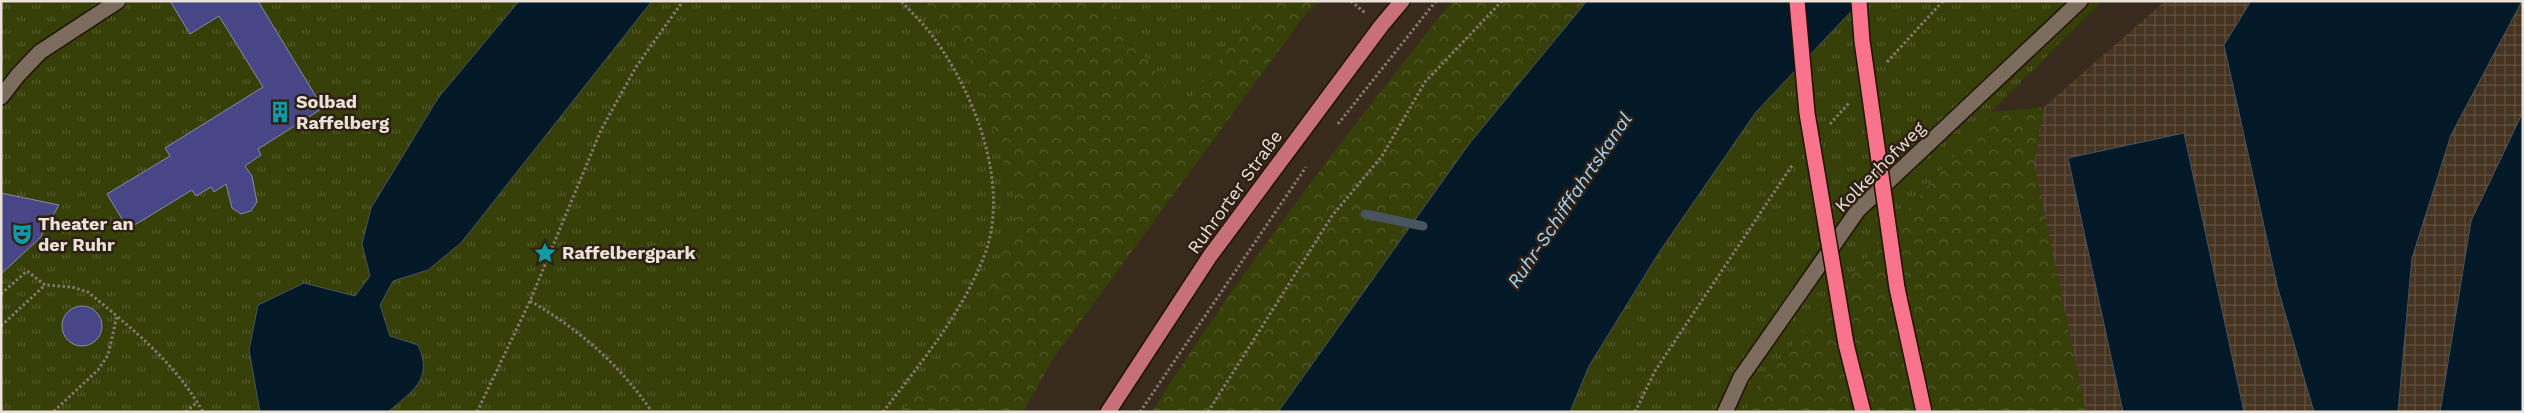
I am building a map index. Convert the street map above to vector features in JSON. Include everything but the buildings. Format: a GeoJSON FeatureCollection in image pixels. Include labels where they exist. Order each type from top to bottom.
{"type":"FeatureCollection","features":[{"type":"Feature","properties":{"kind":"highway"},"geometry":{"type":"LineString","coordinates":[[1797,1],[1807,114],[1846,344],[1863,412]]}},
{"type":"Feature","properties":{"kind":"highway"},"geometry":{"type":"LineString","coordinates":[[1859,1],[1862,41],[1897,288],[1924,412]]}},
{"type":"Feature","properties":{"kind":"main road","name":"Ruhrorter Straße"},"geometry":{"type":"LineString","coordinates":[[1108,412],[1210,256],[1381,26],[1402,1]]}},
{"type":"Feature","properties":{"kind":"street"},"geometry":{"type":"LineString","coordinates":[[1,97],[18,74],[40,52],[118,1]]}},
{"type":"Feature","properties":{"kind":"street","name":"Kolkerhofweg"},"geometry":{"type":"LineString","coordinates":[[1725,412],[1741,377],[1858,210],[2080,1]]}},
{"type":"Feature","properties":{"kind":"path"},"geometry":{"type":"LineString","coordinates":[[477,412],[530,300],[601,130],[617,98],[636,67],[682,1]]}},
{"type":"Feature","properties":{"kind":"path"},"geometry":{"type":"LineString","coordinates":[[883,412],[952,318],[972,284],[989,240],[994,206],[984,144],[976,116],[963,86],[934,37],[901,1]]}},
{"type":"Feature","properties":{"kind":"path"},"geometry":{"type":"LineString","coordinates":[[1333,131],[1436,1]]}},
{"type":"Feature","properties":{"kind":"path"},"geometry":{"type":"LineString","coordinates":[[1208,412],[1332,216],[1382,156],[1426,82],[1502,1]]}},
{"type":"Feature","properties":{"kind":"path"},"geometry":{"type":"LineString","coordinates":[[1883,66],[1942,1]]}},
{"type":"Feature","properties":{"kind":"path"},"geometry":{"type":"LineString","coordinates":[[1824,131],[1850,102]]}},
{"type":"Feature","properties":{"kind":"path"},"geometry":{"type":"LineString","coordinates":[[1634,412],[1654,371],[1798,159]]}},
{"type":"Feature","properties":{"kind":"path"},"geometry":{"type":"LineString","coordinates":[[1140,412],[1309,162]]}},
{"type":"Feature","properties":{"kind":"path"},"geometry":{"type":"LineString","coordinates":[[1,294],[27,270],[45,285],[72,287],[88,292],[118,316],[166,360],[203,412]]}},
{"type":"Feature","properties":{"kind":"path"},"geometry":{"type":"LineString","coordinates":[[1,326],[45,285]]}},
{"type":"Feature","properties":{"kind":"path"},"geometry":{"type":"LineString","coordinates":[[530,300],[570,325],[592,343],[615,365],[652,412]]}},
{"type":"Feature","properties":{"kind":"path"},"geometry":{"type":"LineString","coordinates":[[53,412],[103,363],[114,338],[118,316]]}},
{"type":"Feature","properties":{"kind":"path"},"geometry":{"type":"LineString","coordinates":[[186,412],[197,402]]}},
{"type":"Feature","properties":{"kind":"shaded area"},"geometry":{"type":"Polygon","coordinates":[[[2165,1],[2523,1],[2523,412],[2086,412],[2034,164],[2044,107],[2165,1]]]}},
{"type":"Feature","properties":{"kind":"green space","name":"Raffelbergpark"},"geometry":{"type":"Polygon","coordinates":[[[1,1],[1264,1],[1183,110],[985,412],[1,412],[1,1]]]}},
{"type":"Feature","properties":{"kind":"green space"},"geometry":{"type":"Polygon","coordinates":[[[923,1],[1104,1],[1183,109],[1264,1],[1321,1],[1307,12],[1053,359],[1023,412],[901,412],[972,335],[1019,211],[967,51],[923,1]]]}},
{"type":"Feature","properties":{"kind":"green space"},"geometry":{"type":"Polygon","coordinates":[[[1452,1],[1587,1],[1469,144],[1278,412],[1152,412],[1186,358],[1296,202],[1452,1]]]}},
{"type":"Feature","properties":{"kind":"green space"},"geometry":{"type":"Polygon","coordinates":[[[1861,1],[2102,1],[1991,112],[1755,389],[1745,412],[1570,412],[1589,366],[1660,251],[1756,112],[1861,1]]]}},
{"type":"Feature","properties":{"kind":"green space"},"geometry":{"type":"Polygon","coordinates":[[[2044,107],[2034,164],[2086,412],[1745,412],[1755,389],[1991,112],[2044,107]]]}},
{"type":"Feature","properties":{"kind":"water"},"geometry":{"type":"Polygon","coordinates":[[[519,1],[652,1],[461,243],[428,270],[393,281],[380,305],[390,336],[418,345],[422,357],[422,376],[412,391],[388,412],[260,412],[249,350],[258,305],[304,283],[355,296],[370,276],[362,244],[371,208],[438,98],[519,1]]]}},
{"type":"Feature","properties":{"kind":"water","name":"Ruhr-Schifffahrtskanal"},"geometry":{"type":"Polygon","coordinates":[[[1587,1],[1861,1],[1756,112],[1660,251],[1589,366],[1570,412],[1278,412],[1469,144],[1587,1]]]}},
{"type":"Feature","properties":{"kind":"water"},"geometry":{"type":"Polygon","coordinates":[[[2251,1],[2522,1],[2451,135],[2412,258],[2398,412],[2314,412],[2278,289],[2224,45],[2251,1]]]}},
{"type":"Feature","properties":{"kind":"water"},"geometry":{"type":"Polygon","coordinates":[[[2523,112],[2523,412],[2440,412],[2471,221],[2523,112]]]}},
{"type":"Feature","properties":{"kind":"water"},"geometry":{"type":"Polygon","coordinates":[[[2184,133],[2244,412],[2123,412],[2068,158],[2184,133]]]}},
{"type":"Feature","properties":{"kind":"waterway"},"geometry":{"type":"LineString","coordinates":[[1365,214],[1423,226]]}},
{"type":"Feature","properties":{"kind":"place","name":"Solbad Raffelberg"},"geometry":{"type":"Point","coordinates":[280,112]}},
{"type":"Feature","properties":{"kind":"place","name":"Theater an der Ruhr"},"geometry":{"type":"Point","coordinates":[22,234]}},
{"type":"Feature","properties":{"kind":"place","name":"Raffelbergpark"},"geometry":{"type":"Point","coordinates":[545,253]}}]}
